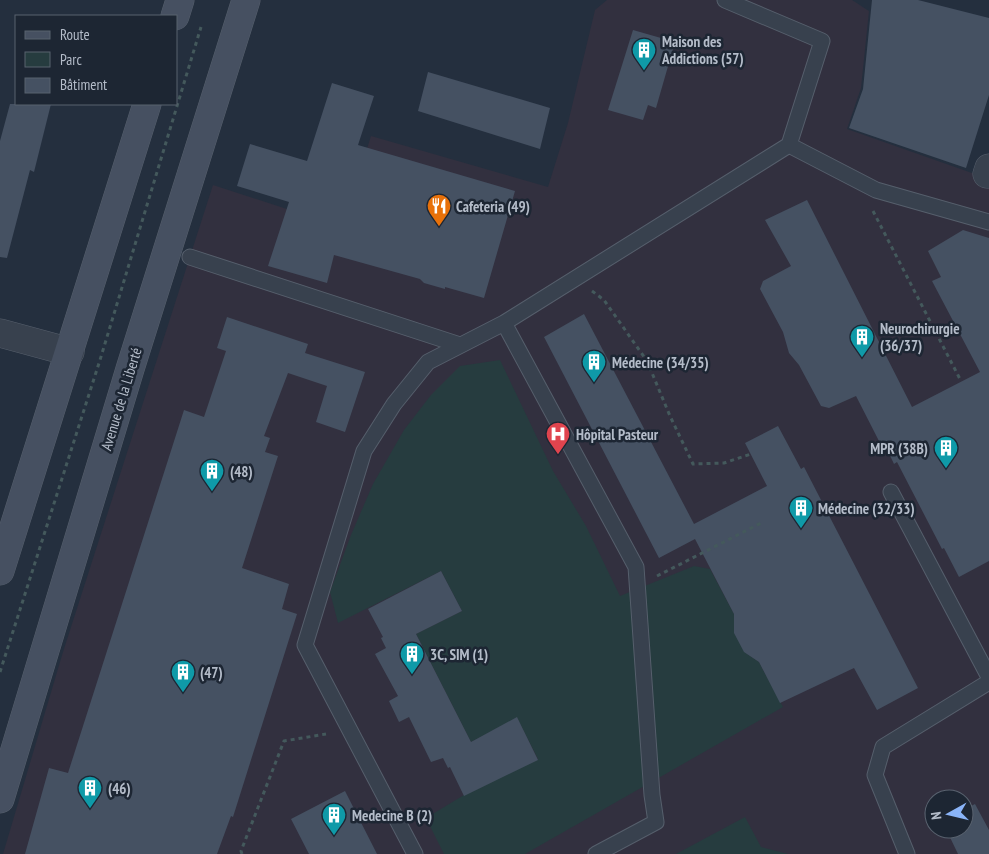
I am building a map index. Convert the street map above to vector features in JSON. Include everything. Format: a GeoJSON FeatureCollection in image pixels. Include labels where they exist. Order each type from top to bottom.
{"type":"FeatureCollection","features":[{"type":"Feature","properties":{"kind":"main road"},"geometry":{"type":"LineString","coordinates":[[175,15],[180,0]]}},
{"type":"Feature","properties":{"kind":"main road","name":"Avenue de la Liberté"},"geometry":{"type":"LineString","coordinates":[[0,799],[130,369],[246,0]]}},
{"type":"Feature","properties":{"kind":"main road"},"geometry":{"type":"LineString","coordinates":[[0,571],[147,105]]}},
{"type":"Feature","properties":{"kind":"street"},"geometry":{"type":"LineString","coordinates":[[0,333],[70,352]]}},
{"type":"Feature","properties":{"kind":"lane"},"geometry":{"type":"LineString","coordinates":[[415,854],[306,645],[364,451],[394,404],[428,362],[504,322],[789,145],[822,41],[725,0]]}},
{"type":"Feature","properties":{"kind":"lane"},"geometry":{"type":"LineString","coordinates":[[789,145],[876,190],[989,222]]}},
{"type":"Feature","properties":{"kind":"lane"},"geometry":{"type":"LineString","coordinates":[[190,257],[460,345]]}},
{"type":"Feature","properties":{"kind":"lane"},"geometry":{"type":"LineString","coordinates":[[504,322],[636,567],[652,796],[656,822],[596,854]]}},
{"type":"Feature","properties":{"kind":"lane"},"geometry":{"type":"LineString","coordinates":[[891,492],[989,677]]}},
{"type":"Feature","properties":{"kind":"lane"},"geometry":{"type":"LineString","coordinates":[[907,854],[875,775],[883,747],[989,682]]}},
{"type":"Feature","properties":{"kind":"path"},"geometry":{"type":"LineString","coordinates":[[178,104],[204,19]]}},
{"type":"Feature","properties":{"kind":"path"},"geometry":{"type":"LineString","coordinates":[[0,672],[100,360],[178,105]]}},
{"type":"Feature","properties":{"kind":"path"},"geometry":{"type":"LineString","coordinates":[[858,180],[961,381]]}},
{"type":"Feature","properties":{"kind":"path"},"geometry":{"type":"LineString","coordinates":[[576,278],[604,300],[647,361],[693,464],[724,463],[750,454]]}},
{"type":"Feature","properties":{"kind":"path"},"geometry":{"type":"LineString","coordinates":[[638,585],[763,522]]}},
{"type":"Feature","properties":{"kind":"path"},"geometry":{"type":"LineString","coordinates":[[242,854],[241,851],[284,740],[326,734]]}},
{"type":"Feature","properties":{"kind":"shaded area","name":"Hôpital Pasteur"},"geometry":{"type":"Polygon","coordinates":[[[607,0],[852,0],[869,11],[861,88],[847,129],[989,179],[989,854],[3,854],[63,652],[213,185],[342,227],[371,136],[548,187],[568,123],[595,10],[607,0]]]}},
{"type":"Feature","properties":{"kind":"green space"},"geometry":{"type":"Polygon","coordinates":[[[500,360],[553,471],[586,526],[620,596],[694,566],[710,569],[734,614],[746,653],[759,662],[783,707],[525,854],[444,854],[426,818],[464,795],[538,759],[517,718],[471,742],[416,634],[462,611],[441,571],[338,623],[330,592],[351,535],[373,484],[404,430],[431,395],[460,366],[500,360]]]}},
{"type":"Feature","properties":{"kind":"green space"},"geometry":{"type":"Polygon","coordinates":[[[745,817],[761,847],[788,854],[676,854],[745,817]]]}},
{"type":"Feature","properties":{"kind":"building"},"geometry":{"type":"Polygon","coordinates":[[[872,0],[918,0],[989,18],[989,95],[966,168],[849,128],[863,89],[872,0]]]}},
{"type":"Feature","properties":{"kind":"building","name":"Maison des Addictions (57)"},"geometry":{"type":"Polygon","coordinates":[[[633,30],[675,42],[656,108],[648,105],[643,120],[608,110],[633,30]]]}},
{"type":"Feature","properties":{"kind":"building"},"geometry":{"type":"Polygon","coordinates":[[[428,72],[550,108],[540,149],[418,111],[428,72]]]}},
{"type":"Feature","properties":{"kind":"building"},"geometry":{"type":"Polygon","coordinates":[[[332,83],[374,96],[358,145],[515,191],[484,298],[424,283],[420,279],[334,255],[327,283],[268,266],[289,202],[237,186],[250,144],[307,161],[332,83]]]}},
{"type":"Feature","properties":{"kind":"building"},"geometry":{"type":"Polygon","coordinates":[[[10,104],[51,105],[34,172],[30,170],[7,258],[0,257],[0,141],[10,104]]]}},
{"type":"Feature","properties":{"kind":"building"},"geometry":{"type":"Polygon","coordinates":[[[807,200],[912,407],[980,372],[932,281],[941,277],[928,251],[963,230],[989,238],[989,561],[959,577],[944,548],[942,549],[897,462],[894,464],[883,441],[880,443],[856,396],[829,408],[821,406],[799,365],[789,353],[783,332],[760,289],[763,281],[791,266],[765,220],[807,200]]]}},
{"type":"Feature","properties":{"kind":"building"},"geometry":{"type":"Polygon","coordinates":[[[584,314],[694,524],[767,486],[745,443],[778,426],[801,469],[804,467],[918,688],[877,710],[854,668],[780,703],[759,662],[744,652],[734,633],[734,614],[695,539],[659,558],[544,337],[584,314]]]}},
{"type":"Feature","properties":{"kind":"building"},"geometry":{"type":"Polygon","coordinates":[[[227,317],[308,344],[305,353],[365,372],[345,432],[316,422],[327,386],[288,373],[264,436],[270,438],[265,452],[278,456],[242,568],[289,584],[282,609],[297,614],[233,817],[231,816],[217,854],[25,854],[49,768],[68,773],[184,410],[204,417],[226,351],[217,348],[227,317]]]}},
{"type":"Feature","properties":{"kind":"building","name":"3C, SIM (1)"},"geometry":{"type":"Polygon","coordinates":[[[441,571],[462,611],[416,634],[471,742],[517,717],[538,760],[464,796],[450,767],[448,768],[443,758],[431,762],[409,717],[399,722],[389,701],[398,696],[375,654],[386,648],[381,638],[383,637],[368,609],[441,571]]]}},
{"type":"Feature","properties":{"kind":"building","name":"Medecine B (2)"},"geometry":{"type":"Polygon","coordinates":[[[345,791],[377,854],[309,854],[291,819],[345,791]]]}},
{"type":"Feature","properties":{"kind":"building"},"geometry":{"type":"Polygon","coordinates":[[[975,804],[989,830],[989,854],[958,854],[951,839],[974,839],[975,804]]]}},
{"type":"Feature","properties":{"kind":"place","name":"Maison des Addictions (57)"},"geometry":{"type":"Point","coordinates":[644,71]}},
{"type":"Feature","properties":{"kind":"place","name":"Cafeteria (49)"},"geometry":{"type":"Point","coordinates":[439,227]}},
{"type":"Feature","properties":{"kind":"place","name":"Neurochirurgie (36/37)"},"geometry":{"type":"Point","coordinates":[862,358]}},
{"type":"Feature","properties":{"kind":"place","name":"Médecine (34/35)"},"geometry":{"type":"Point","coordinates":[594,383]}},
{"type":"Feature","properties":{"kind":"place","name":"Hôpital Pasteur"},"geometry":{"type":"Point","coordinates":[558,455]}},
{"type":"Feature","properties":{"kind":"place","name":"MPR (38B)"},"geometry":{"type":"Point","coordinates":[946,469]}},
{"type":"Feature","properties":{"kind":"place","name":"(48)"},"geometry":{"type":"Point","coordinates":[212,492]}},
{"type":"Feature","properties":{"kind":"place","name":"Médecine (32/33)"},"geometry":{"type":"Point","coordinates":[801,529]}},
{"type":"Feature","properties":{"kind":"place","name":"3C, SIM (1)"},"geometry":{"type":"Point","coordinates":[412,675]}},
{"type":"Feature","properties":{"kind":"place","name":"(47)"},"geometry":{"type":"Point","coordinates":[183,693]}},
{"type":"Feature","properties":{"kind":"place","name":"(46)"},"geometry":{"type":"Point","coordinates":[90,809]}},
{"type":"Feature","properties":{"kind":"place","name":"Medecine B (2)"},"geometry":{"type":"Point","coordinates":[334,836]}}]}
